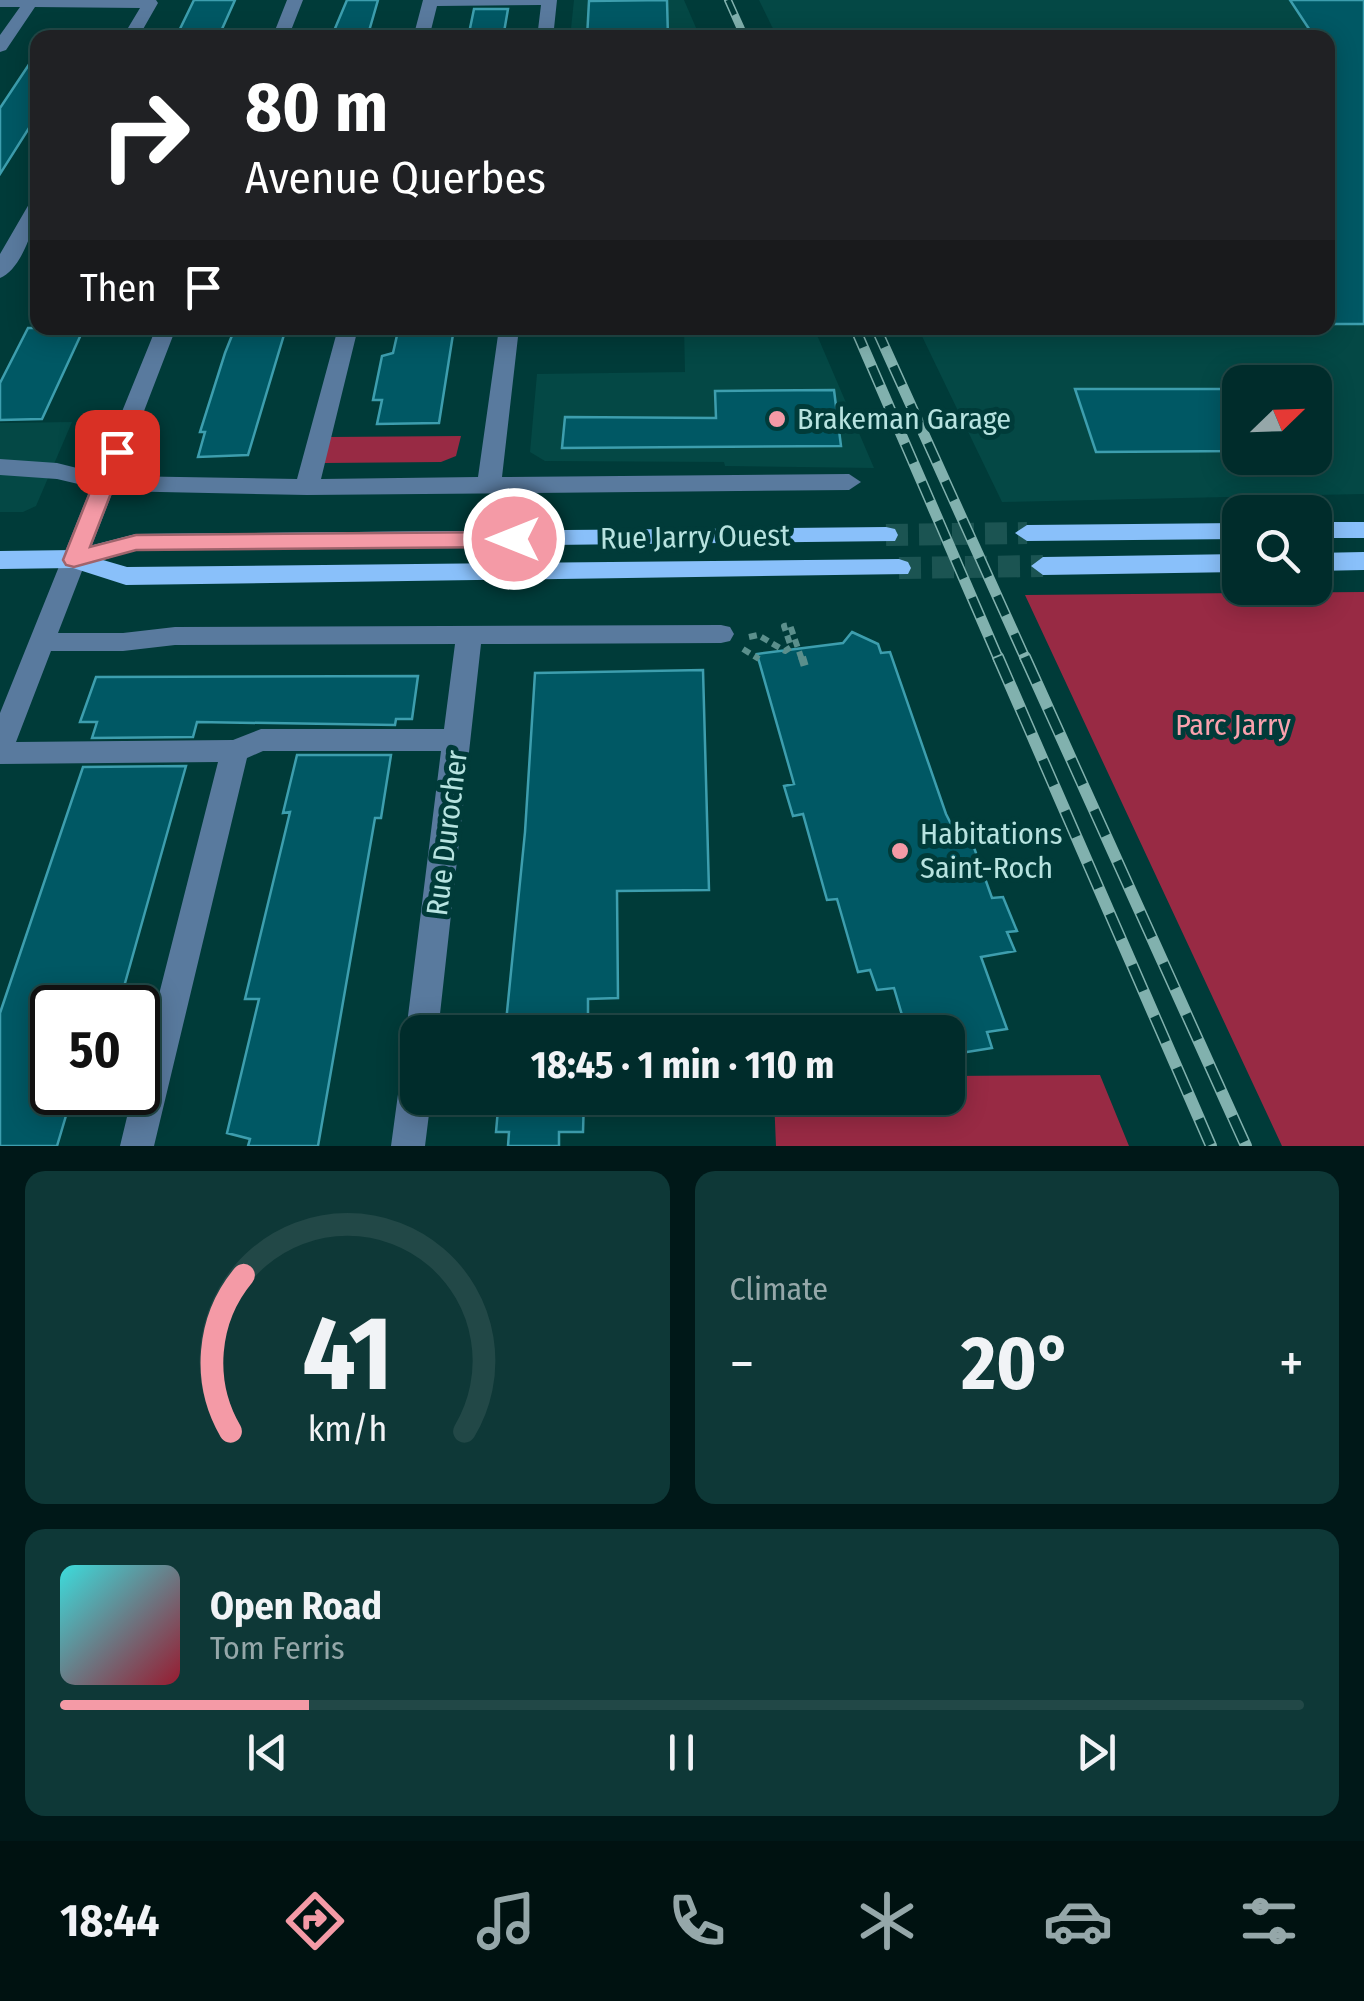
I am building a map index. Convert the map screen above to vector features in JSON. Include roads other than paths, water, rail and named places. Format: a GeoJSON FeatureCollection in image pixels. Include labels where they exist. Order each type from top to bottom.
{"type":"FeatureCollection","features":[{"type":"Feature","properties":{"kind":"main road"},"geometry":{"type":"LineString","coordinates":[[1332,530],[1364,530]]}},
{"type":"Feature","properties":{"kind":"main road"},"geometry":{"type":"LineString","coordinates":[[1027,533],[1222,531]]}},
{"type":"Feature","properties":{"kind":"main road","name":"Rue Jarry Ouest"},"geometry":{"type":"LineString","coordinates":[[0,560],[74,560],[136,542],[886,535]]}},
{"type":"Feature","properties":{"kind":"main road","name":"Rue Jarry Ouest"},"geometry":{"type":"LineString","coordinates":[[74,560],[126,576],[900,568]]}},
{"type":"Feature","properties":{"kind":"main road"},"geometry":{"type":"LineString","coordinates":[[1332,562],[1364,562]]}},
{"type":"Feature","properties":{"kind":"main road"},"geometry":{"type":"LineString","coordinates":[[1043,566],[1222,563]]}},
{"type":"Feature","properties":{"kind":"street"},"geometry":{"type":"LineString","coordinates":[[283,30],[295,0]]}},
{"type":"Feature","properties":{"kind":"street"},"geometry":{"type":"LineString","coordinates":[[423,30],[430,1],[549,0],[545,30]]}},
{"type":"Feature","properties":{"kind":"street"},"geometry":{"type":"LineString","coordinates":[[0,47],[31,1]]}},
{"type":"Feature","properties":{"kind":"street"},"geometry":{"type":"LineString","coordinates":[[0,2],[150,3],[135,30]]}},
{"type":"Feature","properties":{"kind":"street"},"geometry":{"type":"LineString","coordinates":[[0,272],[30,218]]}},
{"type":"Feature","properties":{"kind":"street"},"geometry":{"type":"LineString","coordinates":[[163,335],[0,750],[234,751],[260,740],[458,740]]}},
{"type":"Feature","properties":{"kind":"street"},"geometry":{"type":"LineString","coordinates":[[308,487],[346,335]]}},
{"type":"Feature","properties":{"kind":"street"},"geometry":{"type":"LineString","coordinates":[[490,486],[508,335]]}},
{"type":"Feature","properties":{"kind":"street","name":"Rue Jarry Ouest"},"geometry":{"type":"LineString","coordinates":[[2,473],[57,470],[104,482],[308,487],[850,482]]}},
{"type":"Feature","properties":{"kind":"street","name":"Rue Durocher"},"geometry":{"type":"LineString","coordinates":[[424,1015],[469,634]]}},
{"type":"Feature","properties":{"kind":"street"},"geometry":{"type":"LineString","coordinates":[[41,642],[123,642],[175,636],[721,634]]}},
{"type":"Feature","properties":{"kind":"street"},"geometry":{"type":"LineString","coordinates":[[137,1146],[234,751]]}},
{"type":"Feature","properties":{"kind":"street"},"geometry":{"type":"LineString","coordinates":[[408,1146],[412,1115]]}},
{"type":"Feature","properties":{"kind":"tunnel"},"geometry":{"type":"LineString","coordinates":[[886,535],[1027,533]]}},
{"type":"Feature","properties":{"kind":"tunnel"},"geometry":{"type":"LineString","coordinates":[[899,568],[1043,566]]}},
{"type":"Feature","properties":{"kind":"railway"},"geometry":{"type":"LineString","coordinates":[[728,0],[741,30]]}},
{"type":"Feature","properties":{"kind":"railway"},"geometry":{"type":"LineString","coordinates":[[858,335],[999,660]]}},
{"type":"Feature","properties":{"kind":"railway"},"geometry":{"type":"LineString","coordinates":[[879,335],[1026,660]]}},
{"type":"Feature","properties":{"kind":"railway"},"geometry":{"type":"LineString","coordinates":[[998,657],[1211,1146]]}},
{"type":"Feature","properties":{"kind":"railway"},"geometry":{"type":"LineString","coordinates":[[1025,657],[1246,1146]]}},
{"type":"Feature","properties":{"kind":"place","name":"Brakeman Garage"},"geometry":{"type":"Point","coordinates":[777,419]}},
{"type":"Feature","properties":{"kind":"place","name":"Habitations Saint-Roch"},"geometry":{"type":"Point","coordinates":[900,851]}},
{"type":"Feature","properties":{"kind":"park label","name":"Parc Jarry"},"geometry":{"type":"Point","coordinates":[1233,725]}}]}
